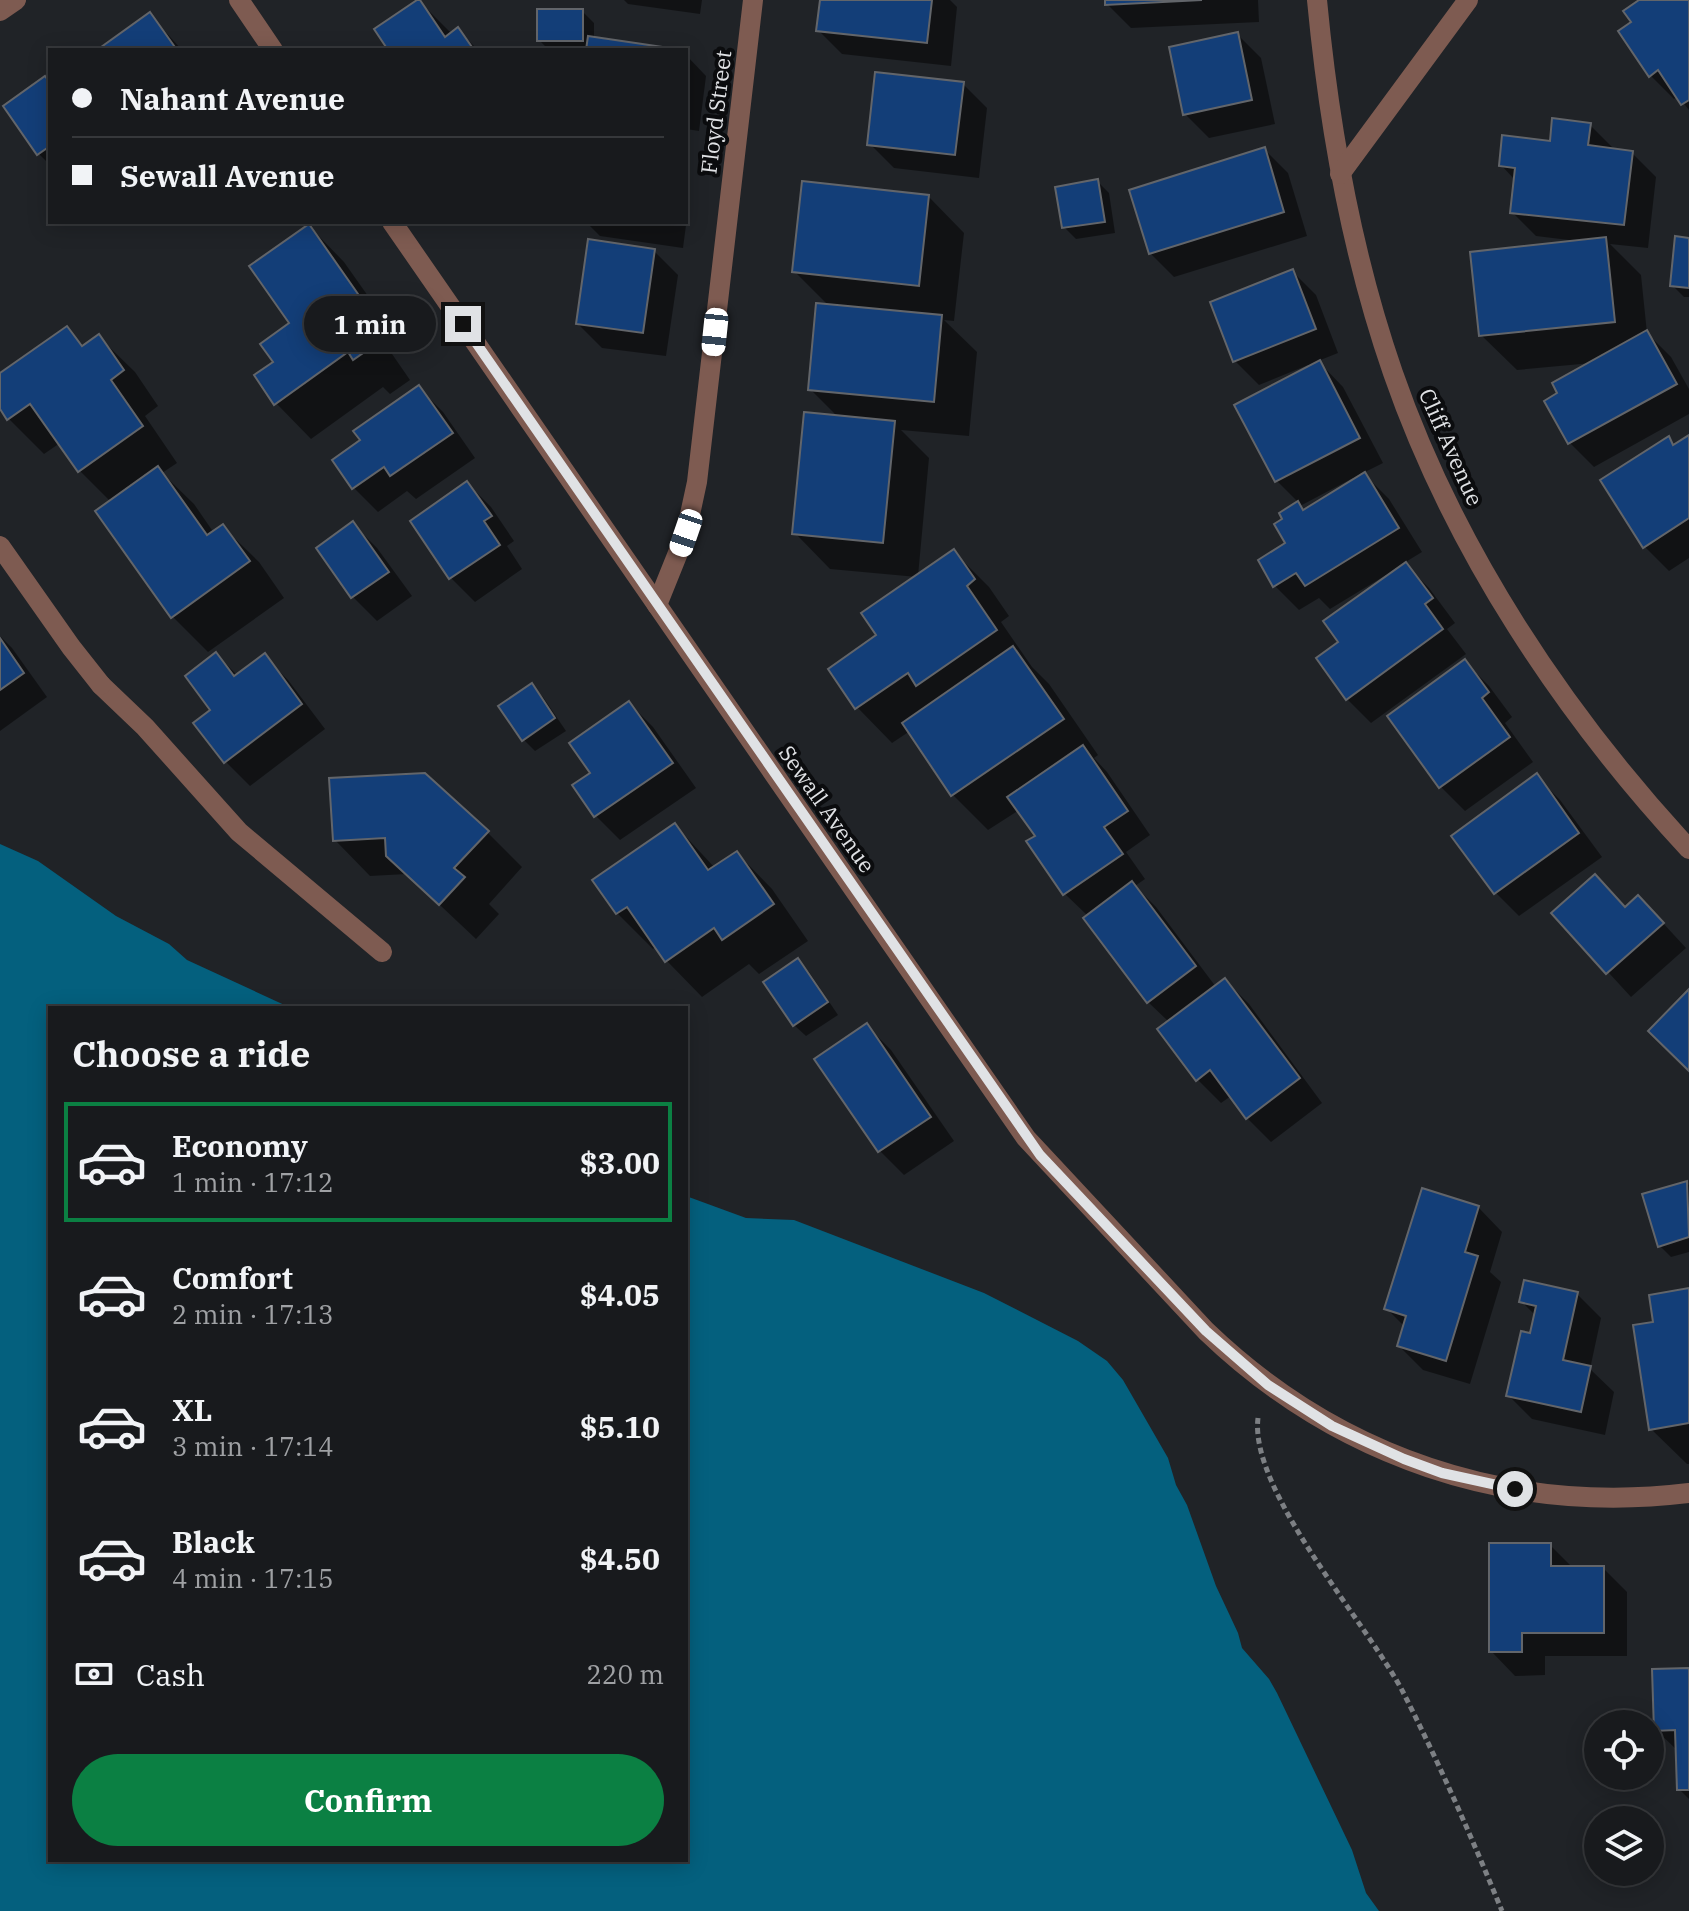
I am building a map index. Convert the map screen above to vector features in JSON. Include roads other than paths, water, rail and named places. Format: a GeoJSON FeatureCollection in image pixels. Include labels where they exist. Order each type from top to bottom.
{"type":"FeatureCollection","features":[{"type":"Feature","properties":{"kind":"street"},"geometry":{"type":"LineString","coordinates":[[0,11],[16,0]]}},
{"type":"Feature","properties":{"kind":"street"},"geometry":{"type":"LineString","coordinates":[[239,0],[272,48]]}},
{"type":"Feature","properties":{"kind":"street","name":"Floyd Street"},"geometry":{"type":"LineString","coordinates":[[657,605],[686,533],[697,482],[753,0]]}},
{"type":"Feature","properties":{"kind":"street","name":"Cliff Avenue"},"geometry":{"type":"LineString","coordinates":[[1317,0],[1325,80],[1340,174],[1357,250],[1393,374],[1424,452],[1515,622],[1572,706],[1631,783],[1689,849]]}},
{"type":"Feature","properties":{"kind":"street"},"geometry":{"type":"LineString","coordinates":[[1340,174],[1468,0]]}},
{"type":"Feature","properties":{"kind":"street","name":"Sewall Avenue"},"geometry":{"type":"LineString","coordinates":[[393,224],[1026,1138],[1206,1331],[1268,1385],[1332,1426],[1442,1473],[1503,1487],[1554,1494],[1632,1498],[1689,1493]]}},
{"type":"Feature","properties":{"kind":"street"},"geometry":{"type":"LineString","coordinates":[[0,546],[101,685],[145,727],[239,832],[382,952]]}},
{"type":"Feature","properties":{"kind":"water"},"geometry":{"type":"Polygon","coordinates":[[[0,844],[38,861],[116,916],[169,944],[187,960],[287,1006],[48,1006],[48,1862],[688,1862],[688,1197],[746,1218],[794,1220],[984,1293],[1078,1341],[1107,1361],[1123,1380],[1168,1458],[1242,1648],[1277,1693],[1352,1850],[1366,1893],[1379,1911],[0,1911],[0,844]]]}}]}
